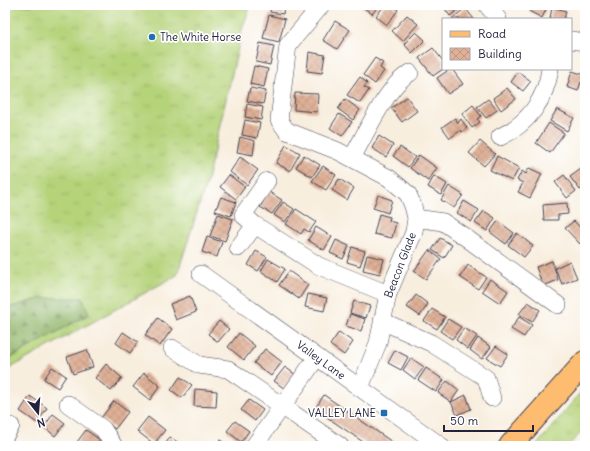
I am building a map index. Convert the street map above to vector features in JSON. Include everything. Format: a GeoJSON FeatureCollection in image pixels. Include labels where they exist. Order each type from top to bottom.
{"type":"FeatureCollection","features":[{"type":"Feature","properties":{"kind":"main road"},"geometry":{"type":"LineString","coordinates":[[510,446],[585,362]]}},
{"type":"Feature","properties":{"kind":"street"},"geometry":{"type":"LineString","coordinates":[[487,5],[497,18]]}},
{"type":"Feature","properties":{"kind":"street","name":"Beacon Glade"},"geometry":{"type":"LineString","coordinates":[[320,7],[288,45],[279,120],[287,131],[338,151],[389,178],[408,194],[416,218],[414,232],[388,294],[378,342],[360,388]]}},
{"type":"Feature","properties":{"kind":"street"},"geometry":{"type":"LineString","coordinates":[[572,40],[585,42]]}},
{"type":"Feature","properties":{"kind":"street"},"geometry":{"type":"LineString","coordinates":[[500,137],[518,127],[539,103],[548,81],[550,70]]}},
{"type":"Feature","properties":{"kind":"street"},"geometry":{"type":"LineString","coordinates":[[352,158],[389,92],[410,72]]}},
{"type":"Feature","properties":{"kind":"street"},"geometry":{"type":"LineString","coordinates":[[267,181],[243,216],[319,266],[388,294]]}},
{"type":"Feature","properties":{"kind":"street"},"geometry":{"type":"LineString","coordinates":[[416,218],[443,222],[558,305]]}},
{"type":"Feature","properties":{"kind":"street"},"geometry":{"type":"LineString","coordinates":[[238,248],[255,225]]}},
{"type":"Feature","properties":{"kind":"street","name":"Valley Lane"},"geometry":{"type":"LineString","coordinates":[[201,274],[441,446]]}},
{"type":"Feature","properties":{"kind":"street"},"geometry":{"type":"LineString","coordinates":[[382,321],[431,343],[486,378],[492,398]]}},
{"type":"Feature","properties":{"kind":"street"},"geometry":{"type":"LineString","coordinates":[[172,348],[199,365],[228,369],[340,446]]}},
{"type":"Feature","properties":{"kind":"street"},"geometry":{"type":"LineString","coordinates":[[254,446],[317,357]]}},
{"type":"Feature","properties":{"kind":"street"},"geometry":{"type":"LineString","coordinates":[[68,404],[102,429],[114,446]]}},
{"type":"Feature","properties":{"kind":"green space"},"geometry":{"type":"Polygon","coordinates":[[[5,5],[251,5],[243,26],[207,181],[177,275],[5,371],[5,361],[89,314],[42,298],[5,309],[5,5]]]}},
{"type":"Feature","properties":{"kind":"green space"},"geometry":{"type":"Polygon","coordinates":[[[42,298],[83,298],[89,314],[5,361],[5,309],[42,298]]]}},
{"type":"Feature","properties":{"kind":"green space"},"geometry":{"type":"Polygon","coordinates":[[[585,387],[585,429],[568,446],[536,446],[585,387]]]}},
{"type":"Feature","properties":{"kind":"building"},"geometry":{"type":"Polygon","coordinates":[[[271,5],[284,5],[283,14],[270,12],[271,5]]]}},
{"type":"Feature","properties":{"kind":"building"},"geometry":{"type":"Polygon","coordinates":[[[360,5],[379,5],[372,14],[360,5]]]}},
{"type":"Feature","properties":{"kind":"building"},"geometry":{"type":"Polygon","coordinates":[[[385,5],[392,5],[398,10],[387,25],[376,16],[385,5]]]}},
{"type":"Feature","properties":{"kind":"building"},"geometry":{"type":"Polygon","coordinates":[[[532,5],[548,5],[542,18],[529,11],[532,5]]]}},
{"type":"Feature","properties":{"kind":"building"},"geometry":{"type":"Polygon","coordinates":[[[443,6],[462,6],[450,16],[443,6]]]}},
{"type":"Feature","properties":{"kind":"building"},"geometry":{"type":"Polygon","coordinates":[[[552,7],[566,11],[564,18],[550,18],[552,7]]]}},
{"type":"Feature","properties":{"kind":"building"},"geometry":{"type":"Polygon","coordinates":[[[465,8],[473,18],[453,18],[465,8]]]}},
{"type":"Feature","properties":{"kind":"building"},"geometry":{"type":"Polygon","coordinates":[[[269,15],[285,19],[279,42],[263,38],[269,15]]]}},
{"type":"Feature","properties":{"kind":"building"},"geometry":{"type":"Polygon","coordinates":[[[407,15],[418,24],[403,41],[392,31],[407,15]]]}},
{"type":"Feature","properties":{"kind":"building"},"geometry":{"type":"Polygon","coordinates":[[[335,21],[350,30],[337,49],[323,40],[335,21]]]}},
{"type":"Feature","properties":{"kind":"building"},"geometry":{"type":"Polygon","coordinates":[[[416,32],[425,40],[412,53],[404,44],[416,32]]]}},
{"type":"Feature","properties":{"kind":"building"},"geometry":{"type":"Polygon","coordinates":[[[260,43],[274,46],[270,65],[256,62],[260,43]]]}},
{"type":"Feature","properties":{"kind":"building"},"geometry":{"type":"Polygon","coordinates":[[[433,48],[442,60],[442,70],[433,76],[419,58],[433,48]]]}},
{"type":"Feature","properties":{"kind":"building"},"geometry":{"type":"Polygon","coordinates":[[[309,52],[325,55],[322,73],[307,71],[309,52]]]}},
{"type":"Feature","properties":{"kind":"building"},"geometry":{"type":"Polygon","coordinates":[[[375,58],[383,63],[380,68],[384,71],[375,84],[363,75],[375,58]]]}},
{"type":"Feature","properties":{"kind":"building"},"geometry":{"type":"Polygon","coordinates":[[[254,66],[268,69],[264,87],[250,84],[254,66]]]}},
{"type":"Feature","properties":{"kind":"building"},"geometry":{"type":"Polygon","coordinates":[[[449,70],[453,70],[463,84],[448,94],[437,78],[449,70]]]}},
{"type":"Feature","properties":{"kind":"building"},"geometry":{"type":"Polygon","coordinates":[[[572,71],[585,75],[585,83],[581,82],[578,91],[567,87],[572,71]]]}},
{"type":"Feature","properties":{"kind":"building"},"geometry":{"type":"Polygon","coordinates":[[[518,72],[531,81],[523,91],[511,82],[518,72]]]}},
{"type":"Feature","properties":{"kind":"building"},"geometry":{"type":"Polygon","coordinates":[[[360,77],[367,83],[364,87],[369,90],[360,103],[347,95],[360,77]]]}},
{"type":"Feature","properties":{"kind":"building"},"geometry":{"type":"Polygon","coordinates":[[[250,88],[266,91],[263,104],[247,101],[250,88]]]}},
{"type":"Feature","properties":{"kind":"building"},"geometry":{"type":"Polygon","coordinates":[[[507,88],[516,99],[501,110],[493,98],[507,88]]]}},
{"type":"Feature","properties":{"kind":"building"},"geometry":{"type":"Polygon","coordinates":[[[295,93],[318,94],[317,112],[294,110],[295,93]]]}},
{"type":"Feature","properties":{"kind":"building"},"geometry":{"type":"Polygon","coordinates":[[[407,97],[417,111],[402,122],[391,108],[407,97]]]}},
{"type":"Feature","properties":{"kind":"building"},"geometry":{"type":"Polygon","coordinates":[[[345,99],[360,110],[353,120],[338,109],[345,99]]]}},
{"type":"Feature","properties":{"kind":"building"},"geometry":{"type":"Polygon","coordinates":[[[488,99],[497,110],[486,118],[477,107],[488,99]]]}},
{"type":"Feature","properties":{"kind":"building"},"geometry":{"type":"Polygon","coordinates":[[[247,104],[263,107],[261,120],[245,117],[247,104]]]}},
{"type":"Feature","properties":{"kind":"building"},"geometry":{"type":"Polygon","coordinates":[[[473,105],[481,116],[477,119],[480,122],[472,128],[462,114],[473,105]]]}},
{"type":"Feature","properties":{"kind":"building"},"geometry":{"type":"Polygon","coordinates":[[[557,109],[574,118],[567,131],[550,121],[557,109]]]}},
{"type":"Feature","properties":{"kind":"building"},"geometry":{"type":"Polygon","coordinates":[[[339,114],[352,122],[342,136],[330,128],[339,114]]]}},
{"type":"Feature","properties":{"kind":"building"},"geometry":{"type":"Polygon","coordinates":[[[455,118],[458,123],[461,119],[467,128],[462,132],[461,130],[450,138],[442,127],[455,118]]]}},
{"type":"Feature","properties":{"kind":"building"},"geometry":{"type":"Polygon","coordinates":[[[245,120],[260,123],[257,138],[242,135],[245,120]]]}},
{"type":"Feature","properties":{"kind":"building"},"geometry":{"type":"Polygon","coordinates":[[[549,123],[564,133],[550,153],[536,143],[549,123]]]}},
{"type":"Feature","properties":{"kind":"building"},"geometry":{"type":"Polygon","coordinates":[[[379,136],[393,145],[386,157],[372,148],[379,136]]]}},
{"type":"Feature","properties":{"kind":"building"},"geometry":{"type":"Polygon","coordinates":[[[240,137],[255,141],[253,155],[237,152],[240,137]]]}},
{"type":"Feature","properties":{"kind":"building"},"geometry":{"type":"Polygon","coordinates":[[[480,141],[495,154],[484,166],[469,153],[480,141]]]}},
{"type":"Feature","properties":{"kind":"building"},"geometry":{"type":"Polygon","coordinates":[[[286,145],[300,153],[290,171],[276,163],[286,145]]]}},
{"type":"Feature","properties":{"kind":"building"},"geometry":{"type":"Polygon","coordinates":[[[400,147],[415,157],[408,167],[393,156],[400,147]]]}},
{"type":"Feature","properties":{"kind":"building"},"geometry":{"type":"Polygon","coordinates":[[[304,155],[320,165],[312,177],[296,167],[304,155]]]}},
{"type":"Feature","properties":{"kind":"building"},"geometry":{"type":"Polygon","coordinates":[[[419,155],[437,168],[428,181],[410,168],[419,155]]]}},
{"type":"Feature","properties":{"kind":"building"},"geometry":{"type":"Polygon","coordinates":[[[497,156],[519,168],[512,181],[490,170],[497,156]]]}},
{"type":"Feature","properties":{"kind":"building"},"geometry":{"type":"Polygon","coordinates":[[[240,157],[258,170],[247,185],[230,172],[240,157]]]}},
{"type":"Feature","properties":{"kind":"building"},"geometry":{"type":"Polygon","coordinates":[[[323,166],[336,175],[326,190],[312,181],[323,166]]]}},
{"type":"Feature","properties":{"kind":"building"},"geometry":{"type":"Polygon","coordinates":[[[585,166],[585,186],[580,190],[570,177],[585,166]]]}},
{"type":"Feature","properties":{"kind":"building"},"geometry":{"type":"Polygon","coordinates":[[[529,168],[542,174],[530,198],[518,192],[523,183],[517,180],[522,171],[526,174],[529,168]]]}},
{"type":"Feature","properties":{"kind":"building"},"geometry":{"type":"Polygon","coordinates":[[[229,175],[245,187],[236,199],[220,187],[229,175]]]}},
{"type":"Feature","properties":{"kind":"building"},"geometry":{"type":"Polygon","coordinates":[[[564,175],[576,191],[567,198],[555,182],[564,175]]]}},
{"type":"Feature","properties":{"kind":"building"},"geometry":{"type":"Polygon","coordinates":[[[434,176],[447,184],[441,195],[428,187],[434,176]]]}},
{"type":"Feature","properties":{"kind":"building"},"geometry":{"type":"Polygon","coordinates":[[[339,179],[354,188],[347,200],[332,190],[339,179]]]}},
{"type":"Feature","properties":{"kind":"building"},"geometry":{"type":"Polygon","coordinates":[[[449,186],[463,195],[454,208],[441,200],[449,186]]]}},
{"type":"Feature","properties":{"kind":"building"},"geometry":{"type":"Polygon","coordinates":[[[269,192],[282,200],[272,214],[260,207],[269,192]]]}},
{"type":"Feature","properties":{"kind":"building"},"geometry":{"type":"Polygon","coordinates":[[[378,195],[392,200],[388,213],[373,208],[378,195]]]}},
{"type":"Feature","properties":{"kind":"building"},"geometry":{"type":"Polygon","coordinates":[[[221,197],[236,202],[231,216],[215,211],[221,197]]]}},
{"type":"Feature","properties":{"kind":"building"},"geometry":{"type":"Polygon","coordinates":[[[464,201],[479,210],[471,222],[457,213],[464,201]]]}},
{"type":"Feature","properties":{"kind":"building"},"geometry":{"type":"Polygon","coordinates":[[[283,202],[294,209],[285,222],[274,215],[283,202]]]}},
{"type":"Feature","properties":{"kind":"building"},"geometry":{"type":"Polygon","coordinates":[[[567,203],[568,214],[558,215],[558,220],[544,220],[543,205],[567,203]]]}},
{"type":"Feature","properties":{"kind":"building"},"geometry":{"type":"Polygon","coordinates":[[[296,209],[316,222],[309,232],[304,229],[301,234],[286,224],[296,209]]]}},
{"type":"Feature","properties":{"kind":"building"},"geometry":{"type":"Polygon","coordinates":[[[484,211],[495,218],[487,231],[475,223],[484,211]]]}},
{"type":"Feature","properties":{"kind":"building"},"geometry":{"type":"Polygon","coordinates":[[[218,214],[233,219],[225,241],[210,236],[218,214]]]}},
{"type":"Feature","properties":{"kind":"building"},"geometry":{"type":"Polygon","coordinates":[[[379,214],[390,217],[389,221],[396,223],[392,238],[374,234],[379,214]]]}},
{"type":"Feature","properties":{"kind":"building"},"geometry":{"type":"Polygon","coordinates":[[[498,221],[514,233],[506,244],[490,232],[498,221]]]}},
{"type":"Feature","properties":{"kind":"building"},"geometry":{"type":"Polygon","coordinates":[[[574,221],[585,233],[585,244],[582,241],[580,244],[565,228],[574,221]]]}},
{"type":"Feature","properties":{"kind":"building"},"geometry":{"type":"Polygon","coordinates":[[[316,227],[332,237],[324,250],[308,240],[316,227]]]}},
{"type":"Feature","properties":{"kind":"building"},"geometry":{"type":"Polygon","coordinates":[[[517,233],[533,246],[524,257],[508,245],[517,233]]]}},
{"type":"Feature","properties":{"kind":"building"},"geometry":{"type":"Polygon","coordinates":[[[207,237],[222,242],[217,257],[202,252],[207,237]]]}},
{"type":"Feature","properties":{"kind":"building"},"geometry":{"type":"Polygon","coordinates":[[[440,238],[452,245],[444,258],[432,250],[440,238]]]}},
{"type":"Feature","properties":{"kind":"building"},"geometry":{"type":"Polygon","coordinates":[[[336,240],[349,246],[343,259],[330,253],[336,240]]]}},
{"type":"Feature","properties":{"kind":"building"},"geometry":{"type":"Polygon","coordinates":[[[352,247],[365,251],[360,266],[347,262],[352,247]]]}},
{"type":"Feature","properties":{"kind":"building"},"geometry":{"type":"Polygon","coordinates":[[[429,250],[441,259],[426,279],[414,271],[429,250]]]}},
{"type":"Feature","properties":{"kind":"building"},"geometry":{"type":"Polygon","coordinates":[[[256,251],[267,257],[258,271],[248,265],[256,251]]]}},
{"type":"Feature","properties":{"kind":"building"},"geometry":{"type":"Polygon","coordinates":[[[367,255],[384,259],[380,274],[363,270],[367,255]]]}},
{"type":"Feature","properties":{"kind":"building"},"geometry":{"type":"Polygon","coordinates":[[[268,259],[285,269],[277,282],[261,271],[268,259]]]}},
{"type":"Feature","properties":{"kind":"building"},"geometry":{"type":"Polygon","coordinates":[[[552,261],[558,280],[543,286],[536,267],[552,261]]]}},
{"type":"Feature","properties":{"kind":"building"},"geometry":{"type":"Polygon","coordinates":[[[570,261],[577,278],[562,284],[555,268],[570,261]]]}},
{"type":"Feature","properties":{"kind":"building"},"geometry":{"type":"Polygon","coordinates":[[[468,265],[486,277],[478,289],[460,277],[468,265]]]}},
{"type":"Feature","properties":{"kind":"building"},"geometry":{"type":"Polygon","coordinates":[[[289,271],[308,285],[299,299],[279,285],[289,271]]]}},
{"type":"Feature","properties":{"kind":"building"},"geometry":{"type":"Polygon","coordinates":[[[490,279],[508,291],[500,303],[482,291],[490,279]]]}},
{"type":"Feature","properties":{"kind":"building"},"geometry":{"type":"Polygon","coordinates":[[[308,294],[327,298],[324,311],[305,307],[308,294]]]}},
{"type":"Feature","properties":{"kind":"building"},"geometry":{"type":"Polygon","coordinates":[[[416,295],[428,304],[420,316],[407,307],[416,295]]]}},
{"type":"Feature","properties":{"kind":"building"},"geometry":{"type":"Polygon","coordinates":[[[190,296],[196,312],[176,320],[170,304],[190,296]]]}},
{"type":"Feature","properties":{"kind":"building"},"geometry":{"type":"Polygon","coordinates":[[[354,301],[370,306],[366,318],[350,313],[354,301]]]}},
{"type":"Feature","properties":{"kind":"building"},"geometry":{"type":"Polygon","coordinates":[[[528,302],[540,310],[532,322],[519,314],[528,302]]]}},
{"type":"Feature","properties":{"kind":"building"},"geometry":{"type":"Polygon","coordinates":[[[432,309],[445,317],[437,329],[424,321],[432,309]]]}},
{"type":"Feature","properties":{"kind":"building"},"geometry":{"type":"Polygon","coordinates":[[[350,314],[365,319],[361,331],[346,326],[350,314]]]}},
{"type":"Feature","properties":{"kind":"building"},"geometry":{"type":"Polygon","coordinates":[[[519,317],[532,325],[524,337],[511,329],[519,317]]]}},
{"type":"Feature","properties":{"kind":"building"},"geometry":{"type":"Polygon","coordinates":[[[158,318],[172,329],[160,346],[145,335],[158,318]]]}},
{"type":"Feature","properties":{"kind":"building"},"geometry":{"type":"Polygon","coordinates":[[[448,319],[461,327],[452,339],[440,331],[448,319]]]}},
{"type":"Feature","properties":{"kind":"building"},"geometry":{"type":"Polygon","coordinates":[[[219,321],[229,329],[218,342],[208,334],[219,321]]]}},
{"type":"Feature","properties":{"kind":"building"},"geometry":{"type":"Polygon","coordinates":[[[464,328],[477,336],[468,349],[456,340],[464,328]]]}},
{"type":"Feature","properties":{"kind":"building"},"geometry":{"type":"Polygon","coordinates":[[[123,332],[138,342],[130,353],[116,343],[123,332]]]}},
{"type":"Feature","properties":{"kind":"building"},"geometry":{"type":"Polygon","coordinates":[[[339,332],[353,342],[344,355],[330,345],[339,332]]]}},
{"type":"Feature","properties":{"kind":"building"},"geometry":{"type":"Polygon","coordinates":[[[239,333],[255,346],[244,360],[228,347],[239,333]]]}},
{"type":"Feature","properties":{"kind":"building"},"geometry":{"type":"Polygon","coordinates":[[[478,338],[491,347],[482,359],[470,350],[478,338]]]}},
{"type":"Feature","properties":{"kind":"building"},"geometry":{"type":"Polygon","coordinates":[[[496,346],[508,354],[500,366],[487,358],[496,346]]]}},
{"type":"Feature","properties":{"kind":"building"},"geometry":{"type":"Polygon","coordinates":[[[265,349],[282,362],[271,376],[254,363],[265,349]]]}},
{"type":"Feature","properties":{"kind":"building"},"geometry":{"type":"Polygon","coordinates":[[[87,350],[93,367],[73,374],[67,357],[87,350]]]}},
{"type":"Feature","properties":{"kind":"building"},"geometry":{"type":"Polygon","coordinates":[[[395,350],[408,357],[401,370],[388,363],[395,350]]]}},
{"type":"Feature","properties":{"kind":"building"},"geometry":{"type":"Polygon","coordinates":[[[411,358],[424,367],[415,379],[403,370],[411,358]]]}},
{"type":"Feature","properties":{"kind":"building"},"geometry":{"type":"Polygon","coordinates":[[[106,364],[122,378],[111,391],[95,378],[106,364]]]}},
{"type":"Feature","properties":{"kind":"building"},"geometry":{"type":"Polygon","coordinates":[[[52,367],[66,376],[58,388],[44,379],[52,367]]]}},
{"type":"Feature","properties":{"kind":"building"},"geometry":{"type":"Polygon","coordinates":[[[285,367],[296,375],[285,389],[274,381],[285,367]]]}},
{"type":"Feature","properties":{"kind":"building"},"geometry":{"type":"Polygon","coordinates":[[[426,368],[444,380],[436,392],[418,380],[426,368]]]}},
{"type":"Feature","properties":{"kind":"building"},"geometry":{"type":"Polygon","coordinates":[[[144,373],[160,386],[150,400],[133,387],[144,373]]]}},
{"type":"Feature","properties":{"kind":"building"},"geometry":{"type":"Polygon","coordinates":[[[180,377],[192,385],[182,398],[171,390],[180,377]]]}},
{"type":"Feature","properties":{"kind":"building"},"geometry":{"type":"Polygon","coordinates":[[[447,381],[459,390],[451,402],[438,393],[447,381]]]}},
{"type":"Feature","properties":{"kind":"building"},"geometry":{"type":"Polygon","coordinates":[[[195,389],[217,391],[216,407],[194,406],[195,389]]]}},
{"type":"Feature","properties":{"kind":"building"},"geometry":{"type":"Polygon","coordinates":[[[324,395],[395,444],[393,446],[369,446],[315,409],[324,395]]]}},
{"type":"Feature","properties":{"kind":"building"},"geometry":{"type":"Polygon","coordinates":[[[466,395],[471,409],[457,415],[451,402],[466,395]]]}},
{"type":"Feature","properties":{"kind":"building"},"geometry":{"type":"Polygon","coordinates":[[[30,396],[47,408],[37,423],[20,411],[30,396]]]}},
{"type":"Feature","properties":{"kind":"building"},"geometry":{"type":"Polygon","coordinates":[[[249,400],[263,410],[255,421],[241,410],[249,400]]]}},
{"type":"Feature","properties":{"kind":"building"},"geometry":{"type":"Polygon","coordinates":[[[114,401],[128,412],[115,429],[101,418],[114,401]]]}},
{"type":"Feature","properties":{"kind":"building"},"geometry":{"type":"Polygon","coordinates":[[[53,414],[65,423],[55,436],[44,427],[53,414]]]}},
{"type":"Feature","properties":{"kind":"building"},"geometry":{"type":"Polygon","coordinates":[[[148,417],[165,430],[154,444],[137,431],[148,417]]]}},
{"type":"Feature","properties":{"kind":"building"},"geometry":{"type":"Polygon","coordinates":[[[235,421],[249,431],[241,442],[227,431],[235,421]]]}},
{"type":"Feature","properties":{"kind":"building"},"geometry":{"type":"Polygon","coordinates":[[[86,430],[100,440],[96,446],[74,446],[86,430]]]}},
{"type":"Feature","properties":{"kind":"building"},"geometry":{"type":"Polygon","coordinates":[[[170,437],[182,445],[164,446],[170,437]]]}},
{"type":"Feature","properties":{"kind":"building"},"geometry":{"type":"Polygon","coordinates":[[[220,440],[229,446],[215,446],[220,440]]]}},
{"type":"Feature","properties":{"kind":"place","name":"The White Horse"},"geometry":{"type":"Point","coordinates":[152,37]}},
{"type":"Feature","properties":{"kind":"place","name":"VALLEY LANE"},"geometry":{"type":"Point","coordinates":[384,413]}}]}
